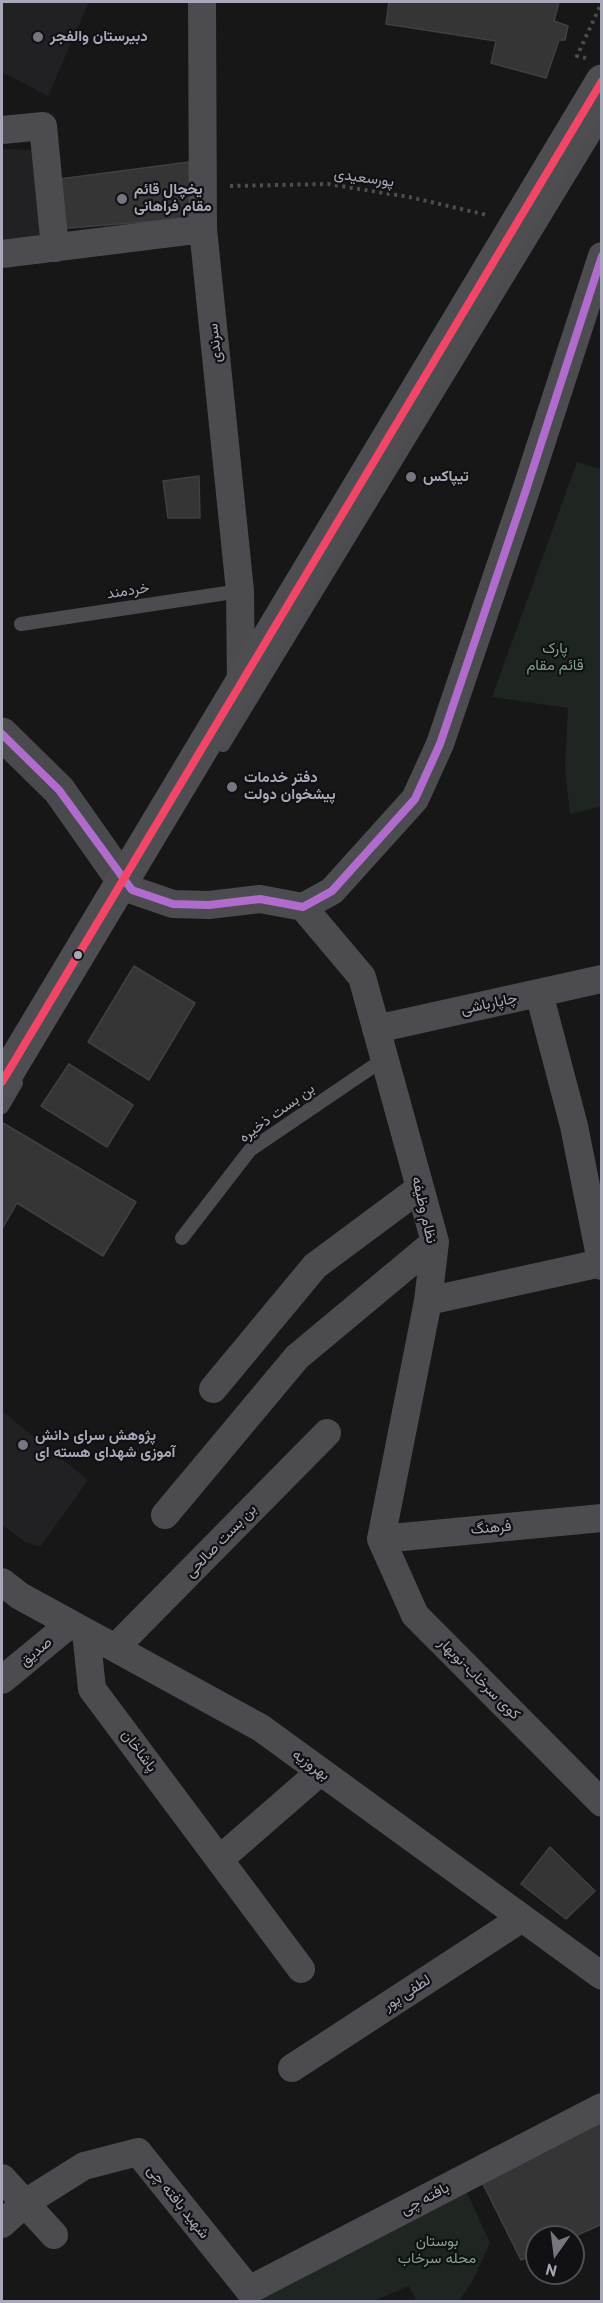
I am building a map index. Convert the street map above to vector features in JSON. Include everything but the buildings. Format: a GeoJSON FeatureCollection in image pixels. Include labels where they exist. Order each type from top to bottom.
{"type":"FeatureCollection","features":[{"type":"Feature","properties":{"kind":"main road"},"geometry":{"type":"LineString","coordinates":[[2,1082],[127,886],[241,684],[601,83]]}},
{"type":"Feature","properties":{"kind":"street","name":"سرندی"},"geometry":{"type":"LineString","coordinates":[[202,2],[203,229],[240,591],[241,684]]}},
{"type":"Feature","properties":{"kind":"street"},"geometry":{"type":"LineString","coordinates":[[2,130],[43,126],[55,248]]}},
{"type":"Feature","properties":{"kind":"street"},"geometry":{"type":"LineString","coordinates":[[2,254],[203,229]]}},
{"type":"Feature","properties":{"kind":"street"},"geometry":{"type":"LineString","coordinates":[[2,734],[59,790],[127,886],[173,904],[209,904],[260,899],[303,907],[332,891],[415,799],[440,744],[602,256]]}},
{"type":"Feature","properties":{"kind":"street","name":"نظام وظیفه"},"geometry":{"type":"LineString","coordinates":[[303,907],[362,977],[435,1242],[428,1301],[381,1539]]}},
{"type":"Feature","properties":{"kind":"street","name":"چاپارباشی"},"geometry":{"type":"LineString","coordinates":[[376,1029],[602,978]]}},
{"type":"Feature","properties":{"kind":"street"},"geometry":{"type":"LineString","coordinates":[[428,1301],[601,1264],[574,1126],[539,993]]}},
{"type":"Feature","properties":{"kind":"street"},"geometry":{"type":"LineString","coordinates":[[213,1389],[315,1266],[420,1188]]}},
{"type":"Feature","properties":{"kind":"street"},"geometry":{"type":"LineString","coordinates":[[165,1515],[297,1357],[435,1242]]}},
{"type":"Feature","properties":{"kind":"street","name":"بن بست صالحی"},"geometry":{"type":"LineString","coordinates":[[115,1648],[327,1433]]}},
{"type":"Feature","properties":{"kind":"street","name":"فرهنگ"},"geometry":{"type":"LineString","coordinates":[[381,1539],[602,1518]]}},
{"type":"Feature","properties":{"kind":"street","name":"کوی سرخاب-نوبهار"},"geometry":{"type":"LineString","coordinates":[[381,1539],[415,1615],[602,1803]]}},
{"type":"Feature","properties":{"kind":"street","name":"بهروزیه"},"geometry":{"type":"LineString","coordinates":[[2,1582],[20,1596],[261,1728],[602,1976]]}},
{"type":"Feature","properties":{"kind":"street","name":"صدیق"},"geometry":{"type":"LineString","coordinates":[[2,1680],[78,1628]]}},
{"type":"Feature","properties":{"kind":"street","name":"پاشاخان"},"geometry":{"type":"LineString","coordinates":[[78,1628],[92,1689],[301,1969]]}},
{"type":"Feature","properties":{"kind":"street"},"geometry":{"type":"LineString","coordinates":[[220,1860],[320,1772]]}},
{"type":"Feature","properties":{"kind":"street","name":"لطفی پور"},"geometry":{"type":"LineString","coordinates":[[292,2068],[522,1918]]}},
{"type":"Feature","properties":{"kind":"street","name":"بافته چی"},"geometry":{"type":"LineString","coordinates":[[249,2296],[602,2107]]}},
{"type":"Feature","properties":{"kind":"street","name":"شهید بافته چی"},"geometry":{"type":"LineString","coordinates":[[2,2224],[25,2203],[84,2166],[138,2152],[249,2296]]}},
{"type":"Feature","properties":{"kind":"street"},"geometry":{"type":"LineString","coordinates":[[2,2178],[54,2235]]}},
{"type":"Feature","properties":{"kind":"lane"},"geometry":{"type":"LineString","coordinates":[[217,755],[602,122]]}},
{"type":"Feature","properties":{"kind":"lane","name":"خردمند"},"geometry":{"type":"LineString","coordinates":[[21,624],[240,591]]}},
{"type":"Feature","properties":{"kind":"lane"},"geometry":{"type":"LineString","coordinates":[[2,1107],[127,886],[162,842]]}},
{"type":"Feature","properties":{"kind":"lane","name":"بن بست ذخیره"},"geometry":{"type":"LineString","coordinates":[[182,1238],[250,1150],[384,1059]]}},
{"type":"Feature","properties":{"kind":"path"},"geometry":{"type":"LineString","coordinates":[[577,56],[602,2]]}},
{"type":"Feature","properties":{"kind":"path","name":"پورسعیدی"},"geometry":{"type":"LineString","coordinates":[[203,186],[328,184],[409,197],[518,222]]}},
{"type":"Feature","properties":{"kind":"shaded area","name":"دبیرستان والفجر"},"geometry":{"type":"Polygon","coordinates":[[[2,2],[89,2],[48,96],[2,72],[2,2]]]}},
{"type":"Feature","properties":{"kind":"shaded area"},"geometry":{"type":"Polygon","coordinates":[[[2,149],[35,150],[41,238],[2,244],[2,149]]]}},
{"type":"Feature","properties":{"kind":"shaded area","name":"پژوهش سرای دانش آموزی شهدای هسته ای"},"geometry":{"type":"Polygon","coordinates":[[[2,1411],[88,1480],[40,1547],[25,1542],[2,1525],[2,1411]]]}},
{"type":"Feature","properties":{"kind":"green space","name":"پارک قائم مقام"},"geometry":{"type":"Polygon","coordinates":[[[577,462],[601,469],[602,806],[570,814],[565,767],[568,708],[492,697],[577,462]]]}},
{"type":"Feature","properties":{"kind":"green space","name":"بوستان محله سرخاب"},"geometry":{"type":"Polygon","coordinates":[[[464,2186],[490,2243],[472,2282],[459,2301],[416,2301],[409,2286],[371,2302],[254,2301],[464,2186]]]}},
{"type":"Feature","properties":{"kind":"transit line"},"geometry":{"type":"LineString","coordinates":[[2,1082],[602,81]]}},
{"type":"Feature","properties":{"kind":"transit line"},"geometry":{"type":"LineString","coordinates":[[2,734],[59,790],[132,890],[173,904],[209,905],[260,899],[303,907],[332,891],[415,799],[440,744],[602,256]]}},
{"type":"Feature","properties":{"kind":"place","name":"دبیرستان والفجر"},"geometry":{"type":"Point","coordinates":[38,37]}},
{"type":"Feature","properties":{"kind":"place","name":"یخچال قائم مقام فراهانی"},"geometry":{"type":"Point","coordinates":[122,199]}},
{"type":"Feature","properties":{"kind":"place","name":"تیپاکس"},"geometry":{"type":"Point","coordinates":[411,477]}},
{"type":"Feature","properties":{"kind":"place","name":"دفتر خدمات پیشخوان دولت"},"geometry":{"type":"Point","coordinates":[232,787]}},
{"type":"Feature","properties":{"kind":"place","name":"پژوهش سرای دانش آموزی شهدای هسته ای"},"geometry":{"type":"Point","coordinates":[23,1445]}}]}
